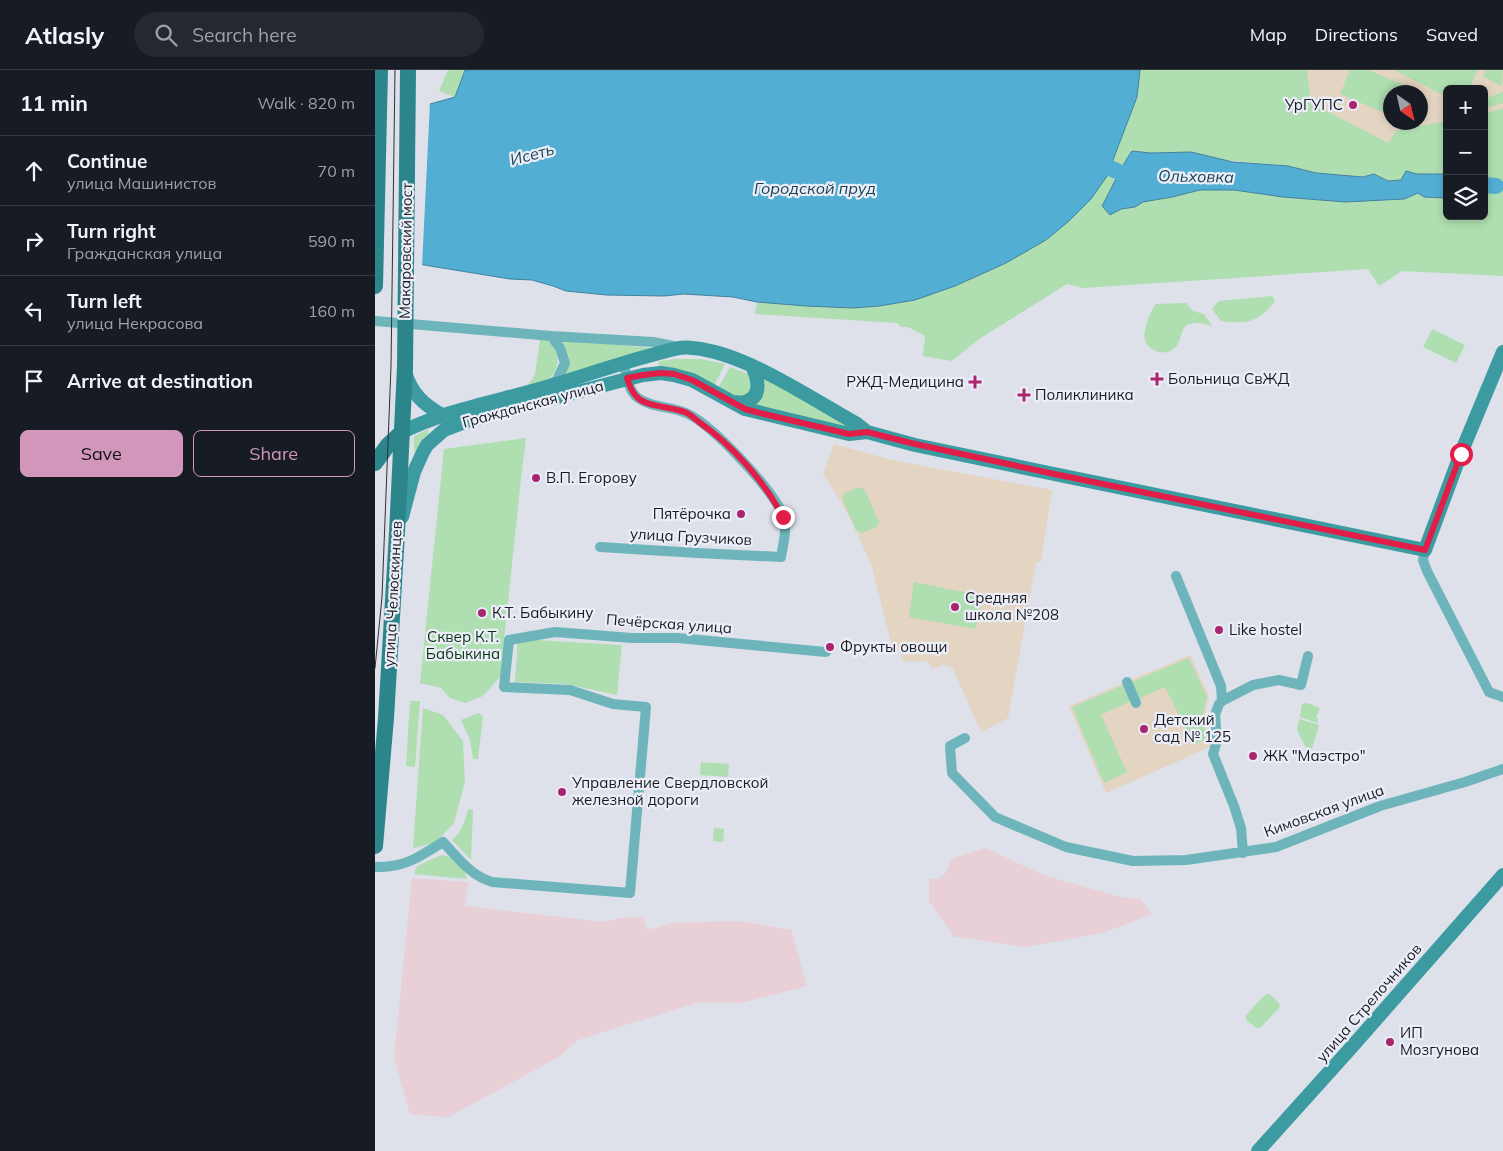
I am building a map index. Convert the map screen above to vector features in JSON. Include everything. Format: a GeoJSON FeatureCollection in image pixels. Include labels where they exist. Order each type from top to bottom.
{"type":"FeatureCollection","features":[{"type":"Feature","properties":{"kind":"main road","name":"Макаровский мост"},"geometry":{"type":"LineString","coordinates":[[375,286],[379,70]]}},
{"type":"Feature","properties":{"kind":"main road","name":"Макаровский мост"},"geometry":{"type":"LineString","coordinates":[[401,432],[405,369],[408,70]]}},
{"type":"Feature","properties":{"kind":"main road","name":"Гражданская улица"},"geometry":{"type":"LineString","coordinates":[[375,463],[388,445],[401,432]]}},
{"type":"Feature","properties":{"kind":"main road","name":"улица Челюскинцев"},"geometry":{"type":"LineString","coordinates":[[375,846],[385,728],[401,432]]}},
{"type":"Feature","properties":{"kind":"street"},"geometry":{"type":"LineString","coordinates":[[375,321],[551,336],[653,342],[681,348]]}},
{"type":"Feature","properties":{"kind":"street"},"geometry":{"type":"LineString","coordinates":[[549,386],[557,380],[565,363],[560,348],[551,336]]}},
{"type":"Feature","properties":{"kind":"street","name":"Гражданская улица"},"geometry":{"type":"LineString","coordinates":[[401,432],[442,415],[549,386],[624,363],[681,348],[694,348],[713,352],[752,366],[857,424],[867,432]]}},
{"type":"Feature","properties":{"kind":"street"},"geometry":{"type":"LineString","coordinates":[[1503,352],[1465,444],[1425,550],[1423,560],[1489,692],[1503,697]]}},
{"type":"Feature","properties":{"kind":"street"},"geometry":{"type":"LineString","coordinates":[[624,363],[627,378]]}},
{"type":"Feature","properties":{"kind":"street"},"geometry":{"type":"LineString","coordinates":[[732,402],[745,402],[754,397],[757,392],[758,384],[752,366]]}},
{"type":"Feature","properties":{"kind":"street"},"geometry":{"type":"LineString","coordinates":[[405,369],[409,385],[421,401],[442,415]]}},
{"type":"Feature","properties":{"kind":"street","name":"Гражданская улица"},"geometry":{"type":"LineString","coordinates":[[397,533],[415,472],[423,452],[427,445],[444,430],[473,419],[627,378],[661,373],[674,374],[692,380],[745,409],[849,434],[867,432],[1054,474],[1425,550]]}},
{"type":"Feature","properties":{"kind":"street","name":"улица Грузчиков"},"geometry":{"type":"LineString","coordinates":[[600,546],[781,557],[785,529],[783,517],[776,503],[756,477],[729,447],[708,428],[687,413],[646,402],[637,397],[631,389],[627,378]]}},
{"type":"Feature","properties":{"kind":"street"},"geometry":{"type":"LineString","coordinates":[[1176,576],[1221,686],[1222,701]]}},
{"type":"Feature","properties":{"kind":"street","name":"Печёрская улица"},"geometry":{"type":"LineString","coordinates":[[375,867],[407,862],[443,842],[471,872],[482,879],[492,882],[630,893],[645,707],[613,704],[570,690],[504,687],[509,640],[555,632],[632,638],[678,638],[827,652]]}},
{"type":"Feature","properties":{"kind":"street"},"geometry":{"type":"LineString","coordinates":[[1243,853],[1241,828],[1213,754],[1217,742],[1215,715],[1222,701],[1253,685],[1279,680],[1301,685],[1308,656]]}},
{"type":"Feature","properties":{"kind":"street"},"geometry":{"type":"LineString","coordinates":[[1127,682],[1135,702]]}},
{"type":"Feature","properties":{"kind":"street","name":"Кимовская улица"},"geometry":{"type":"LineString","coordinates":[[965,738],[950,746],[952,773],[995,817],[1066,847],[1133,861],[1186,860],[1276,847],[1380,806],[1465,782],[1503,769]]}},
{"type":"Feature","properties":{"kind":"street","name":"улица Стрелочников"},"geometry":{"type":"LineString","coordinates":[[1258,1151],[1503,875]]}},
{"type":"Feature","properties":{"kind":"shaded area","name":"УрГУПС"},"geometry":{"type":"Polygon","coordinates":[[[1307,70],[1503,70],[1503,108],[1488,113],[1488,85],[1443,85],[1443,122],[1428,124],[1428,85],[1383,85],[1383,130],[1397,130],[1389,144],[1311,103],[1307,70]]]}},
{"type":"Feature","properties":{"kind":"shaded area","name":"Средняя школа №208"},"geometry":{"type":"Polygon","coordinates":[[[834,444],[892,460],[1052,490],[1041,562],[1036,562],[1008,718],[981,732],[950,666],[942,665],[933,669],[928,661],[903,662],[900,651],[892,647],[872,567],[842,503],[823,474],[834,444]]]}},
{"type":"Feature","properties":{"kind":"shaded area","name":"Детский сад № 125"},"geometry":{"type":"Polygon","coordinates":[[[1190,655],[1209,696],[1206,713],[1212,746],[1106,793],[1069,706],[1190,655]]]}},
{"type":"Feature","properties":{"kind":"shaded area"},"geometry":{"type":"Polygon","coordinates":[[[986,848],[1043,875],[1124,898],[1140,899],[1152,914],[1103,933],[1025,947],[951,936],[952,933],[929,901],[929,879],[939,879],[947,871],[951,859],[986,848]]]}},
{"type":"Feature","properties":{"kind":"shaded area"},"geometry":{"type":"Polygon","coordinates":[[[412,878],[468,882],[465,906],[604,922],[620,918],[643,917],[647,930],[672,923],[741,921],[791,930],[807,986],[741,1003],[699,1002],[578,1040],[559,1057],[448,1117],[410,1114],[394,1058],[412,878]]]}},
{"type":"Feature","properties":{"kind":"green space"},"geometry":{"type":"Polygon","coordinates":[[[448,70],[465,70],[455,97],[439,91],[448,70]]]}},
{"type":"Feature","properties":{"kind":"green space"},"geometry":{"type":"Polygon","coordinates":[[[1140,70],[1307,70],[1311,103],[1388,143],[1397,130],[1428,130],[1428,124],[1443,122],[1443,174],[1417,174],[1406,171],[1401,180],[1388,181],[1374,174],[1363,177],[1316,173],[1288,166],[1132,151],[1122,166],[1118,166],[1113,160],[1137,97],[1140,70]]]}},
{"type":"Feature","properties":{"kind":"green space"},"geometry":{"type":"Polygon","coordinates":[[[1350,70],[1368,70],[1404,85],[1383,85],[1383,112],[1340,94],[1350,70]]]}},
{"type":"Feature","properties":{"kind":"green space"},"geometry":{"type":"Polygon","coordinates":[[[1394,70],[1478,70],[1471,85],[1443,85],[1443,95],[1428,87],[1428,85],[1423,85],[1394,70]]]}},
{"type":"Feature","properties":{"kind":"green space"},"geometry":{"type":"Polygon","coordinates":[[[1486,70],[1503,70],[1502,86],[1483,77],[1486,70]]]}},
{"type":"Feature","properties":{"kind":"green space"},"geometry":{"type":"Polygon","coordinates":[[[1503,92],[1503,103],[1488,108],[1488,98],[1503,92]]]}},
{"type":"Feature","properties":{"kind":"green space"},"geometry":{"type":"Polygon","coordinates":[[[1503,108],[1503,182],[1488,181],[1488,113],[1503,108]]]}},
{"type":"Feature","properties":{"kind":"green space"},"geometry":{"type":"Polygon","coordinates":[[[1107,174],[1116,181],[1102,206],[1110,215],[1120,209],[1135,207],[1143,202],[1199,190],[1234,190],[1283,197],[1345,202],[1404,199],[1418,193],[1424,197],[1443,198],[1443,220],[1488,220],[1488,189],[1503,190],[1503,276],[1402,271],[1379,286],[1368,269],[1083,288],[1067,284],[979,339],[952,361],[923,356],[925,336],[908,327],[901,327],[897,323],[755,314],[757,302],[806,306],[955,286],[1006,263],[1046,240],[1091,199],[1107,174]]]}},
{"type":"Feature","properties":{"kind":"green space"},"geometry":{"type":"Polygon","coordinates":[[[1272,296],[1275,301],[1263,314],[1245,322],[1221,321],[1212,309],[1219,301],[1272,296]]]}},
{"type":"Feature","properties":{"kind":"green space"},"geometry":{"type":"Polygon","coordinates":[[[1186,303],[1193,311],[1204,314],[1212,326],[1191,323],[1186,326],[1176,347],[1170,351],[1163,352],[1152,349],[1144,337],[1147,321],[1156,304],[1186,303]]]}},
{"type":"Feature","properties":{"kind":"green space"},"geometry":{"type":"Polygon","coordinates":[[[1432,329],[1465,345],[1456,363],[1423,347],[1432,329]]]}},
{"type":"Feature","properties":{"kind":"green space"},"geometry":{"type":"Polygon","coordinates":[[[559,339],[651,348],[564,376],[559,339]]]}},
{"type":"Feature","properties":{"kind":"green space"},"geometry":{"type":"Polygon","coordinates":[[[540,340],[547,340],[555,349],[557,353],[557,367],[553,375],[546,381],[527,386],[535,375],[540,340]]]}},
{"type":"Feature","properties":{"kind":"green space"},"geometry":{"type":"Polygon","coordinates":[[[700,359],[725,364],[714,386],[681,370],[658,366],[659,361],[700,359]]]}},
{"type":"Feature","properties":{"kind":"green space"},"geometry":{"type":"Polygon","coordinates":[[[730,367],[748,374],[753,380],[752,393],[740,398],[718,388],[730,367]]]}},
{"type":"Feature","properties":{"kind":"green space"},"geometry":{"type":"Polygon","coordinates":[[[762,376],[861,430],[749,404],[762,376]]]}},
{"type":"Feature","properties":{"kind":"green space"},"geometry":{"type":"Polygon","coordinates":[[[429,429],[428,434],[414,453],[414,436],[429,429]]]}},
{"type":"Feature","properties":{"kind":"green space","name":"Сквер К.Т. Бабыкина"},"geometry":{"type":"Polygon","coordinates":[[[526,438],[500,677],[483,696],[465,703],[450,698],[441,688],[420,683],[444,449],[526,438]]]}},
{"type":"Feature","properties":{"kind":"green space"},"geometry":{"type":"Polygon","coordinates":[[[860,487],[865,490],[879,522],[877,527],[862,533],[856,530],[842,498],[845,493],[860,487]]]}},
{"type":"Feature","properties":{"kind":"green space"},"geometry":{"type":"Polygon","coordinates":[[[914,582],[982,596],[976,629],[909,617],[914,582]]]}},
{"type":"Feature","properties":{"kind":"green space"},"geometry":{"type":"Polygon","coordinates":[[[518,639],[622,645],[617,695],[566,684],[515,682],[518,639]]]}},
{"type":"Feature","properties":{"kind":"green space"},"geometry":{"type":"Polygon","coordinates":[[[1189,658],[1207,697],[1203,713],[1206,739],[1194,745],[1165,687],[1136,700],[1129,683],[1189,658]]]}},
{"type":"Feature","properties":{"kind":"green space"},"geometry":{"type":"Polygon","coordinates":[[[1126,684],[1133,700],[1101,715],[1127,772],[1104,783],[1072,707],[1126,684]]]}},
{"type":"Feature","properties":{"kind":"green space"},"geometry":{"type":"Polygon","coordinates":[[[410,701],[420,701],[415,767],[406,766],[410,701]]]}},
{"type":"Feature","properties":{"kind":"green space"},"geometry":{"type":"Polygon","coordinates":[[[1307,703],[1320,708],[1316,718],[1318,719],[1317,723],[1300,717],[1302,704],[1307,703]]]}},
{"type":"Feature","properties":{"kind":"green space"},"geometry":{"type":"Polygon","coordinates":[[[423,708],[443,715],[463,741],[465,782],[454,823],[435,843],[413,848],[423,708]]]}},
{"type":"Feature","properties":{"kind":"green space"},"geometry":{"type":"Polygon","coordinates":[[[479,713],[483,717],[478,759],[473,759],[470,740],[461,720],[479,713]]]}},
{"type":"Feature","properties":{"kind":"green space"},"geometry":{"type":"Polygon","coordinates":[[[1299,719],[1319,725],[1312,749],[1305,746],[1297,730],[1299,719]]]}},
{"type":"Feature","properties":{"kind":"green space"},"geometry":{"type":"Polygon","coordinates":[[[701,762],[729,764],[728,777],[700,775],[701,762]]]}},
{"type":"Feature","properties":{"kind":"green space"},"geometry":{"type":"Polygon","coordinates":[[[468,809],[473,810],[471,860],[452,840],[461,830],[468,809]]]}},
{"type":"Feature","properties":{"kind":"green space"},"geometry":{"type":"Polygon","coordinates":[[[714,828],[724,829],[723,842],[713,841],[714,828]]]}},
{"type":"Feature","properties":{"kind":"green space"},"geometry":{"type":"Polygon","coordinates":[[[442,855],[459,862],[464,869],[467,879],[414,874],[417,866],[442,855]]]}},
{"type":"Feature","properties":{"kind":"green space"},"geometry":{"type":"Polygon","coordinates":[[[1266,994],[1270,994],[1279,1003],[1280,1007],[1260,1028],[1257,1028],[1246,1020],[1246,1015],[1266,994]]]}},
{"type":"Feature","properties":{"kind":"water","name":"Городской пруд"},"geometry":{"type":"Polygon","coordinates":[[[465,70],[1140,70],[1137,97],[1113,160],[1112,169],[1091,199],[1069,221],[1046,240],[1006,263],[955,286],[915,300],[853,308],[757,302],[733,297],[684,294],[664,296],[607,295],[566,291],[532,280],[510,279],[375,257],[430,104],[455,97],[465,70]]]}},
{"type":"Feature","properties":{"kind":"water"},"geometry":{"type":"Polygon","coordinates":[[[1132,151],[1151,153],[1191,152],[1233,162],[1288,166],[1316,173],[1363,177],[1374,174],[1388,181],[1401,180],[1406,171],[1417,174],[1443,174],[1443,198],[1424,197],[1418,193],[1404,199],[1345,202],[1283,197],[1234,190],[1200,190],[1143,202],[1135,207],[1121,209],[1110,215],[1102,206],[1132,151]]]}},
{"type":"Feature","properties":{"kind":"pier"},"geometry":{"type":"Polygon","coordinates":[[[375,101],[430,102],[422,267],[375,260],[375,101]]]}},
{"type":"Feature","properties":{"kind":"waterway","name":"Ольховка"},"geometry":{"type":"LineString","coordinates":[[1093,160],[1127,176],[1140,176]]}},
{"type":"Feature","properties":{"kind":"waterway","name":"Ольховка"},"geometry":{"type":"LineString","coordinates":[[1488,185],[1496,186]]}},
{"type":"Feature","properties":{"kind":"tram line"},"geometry":{"type":"LineString","coordinates":[[375,668],[382,597],[391,366],[395,70]]}},
{"type":"Feature","properties":{"kind":"place","name":"УрГУПС"},"geometry":{"type":"Point","coordinates":[1353,105]}},
{"type":"Feature","properties":{"kind":"place","name":"Больница СвЖД"},"geometry":{"type":"Point","coordinates":[1157,379]}},
{"type":"Feature","properties":{"kind":"place","name":"РЖД-Медицина"},"geometry":{"type":"Point","coordinates":[975,382]}},
{"type":"Feature","properties":{"kind":"place","name":"Поликлиника"},"geometry":{"type":"Point","coordinates":[1024,395]}},
{"type":"Feature","properties":{"kind":"place","name":"В.П. Егорову"},"geometry":{"type":"Point","coordinates":[536,478]}},
{"type":"Feature","properties":{"kind":"place","name":"Пятёрочка"},"geometry":{"type":"Point","coordinates":[741,514]}},
{"type":"Feature","properties":{"kind":"place","name":"Средняя школа №208"},"geometry":{"type":"Point","coordinates":[955,607]}},
{"type":"Feature","properties":{"kind":"place","name":"К.Т. Бабыкину"},"geometry":{"type":"Point","coordinates":[482,613]}},
{"type":"Feature","properties":{"kind":"place","name":"Like hostel"},"geometry":{"type":"Point","coordinates":[1219,630]}},
{"type":"Feature","properties":{"kind":"place","name":"Фрукты овощи"},"geometry":{"type":"Point","coordinates":[830,647]}},
{"type":"Feature","properties":{"kind":"place","name":"Детский сад № 125"},"geometry":{"type":"Point","coordinates":[1144,729]}},
{"type":"Feature","properties":{"kind":"place","name":"ЖК \"Маэстро\""},"geometry":{"type":"Point","coordinates":[1253,756]}},
{"type":"Feature","properties":{"kind":"place","name":"Управление Свердловской железной дороги"},"geometry":{"type":"Point","coordinates":[562,792]}},
{"type":"Feature","properties":{"kind":"place","name":"ИП Мозгунова"},"geometry":{"type":"Point","coordinates":[1390,1042]}},
{"type":"Feature","properties":{"kind":"route"},"geometry":{"type":"LineString","coordinates":[[783,517],[776,503],[756,477],[729,447],[708,428],[687,413],[646,402],[637,397],[631,389],[627,378],[661,373],[674,374],[692,380],[745,409],[849,434],[867,432],[1059,475],[1425,550],[1461,454]]}},
{"type":"Feature","properties":{"kind":"water label","name":"Исеть"},"geometry":{"type":"Point","coordinates":[532,154]}}]}
